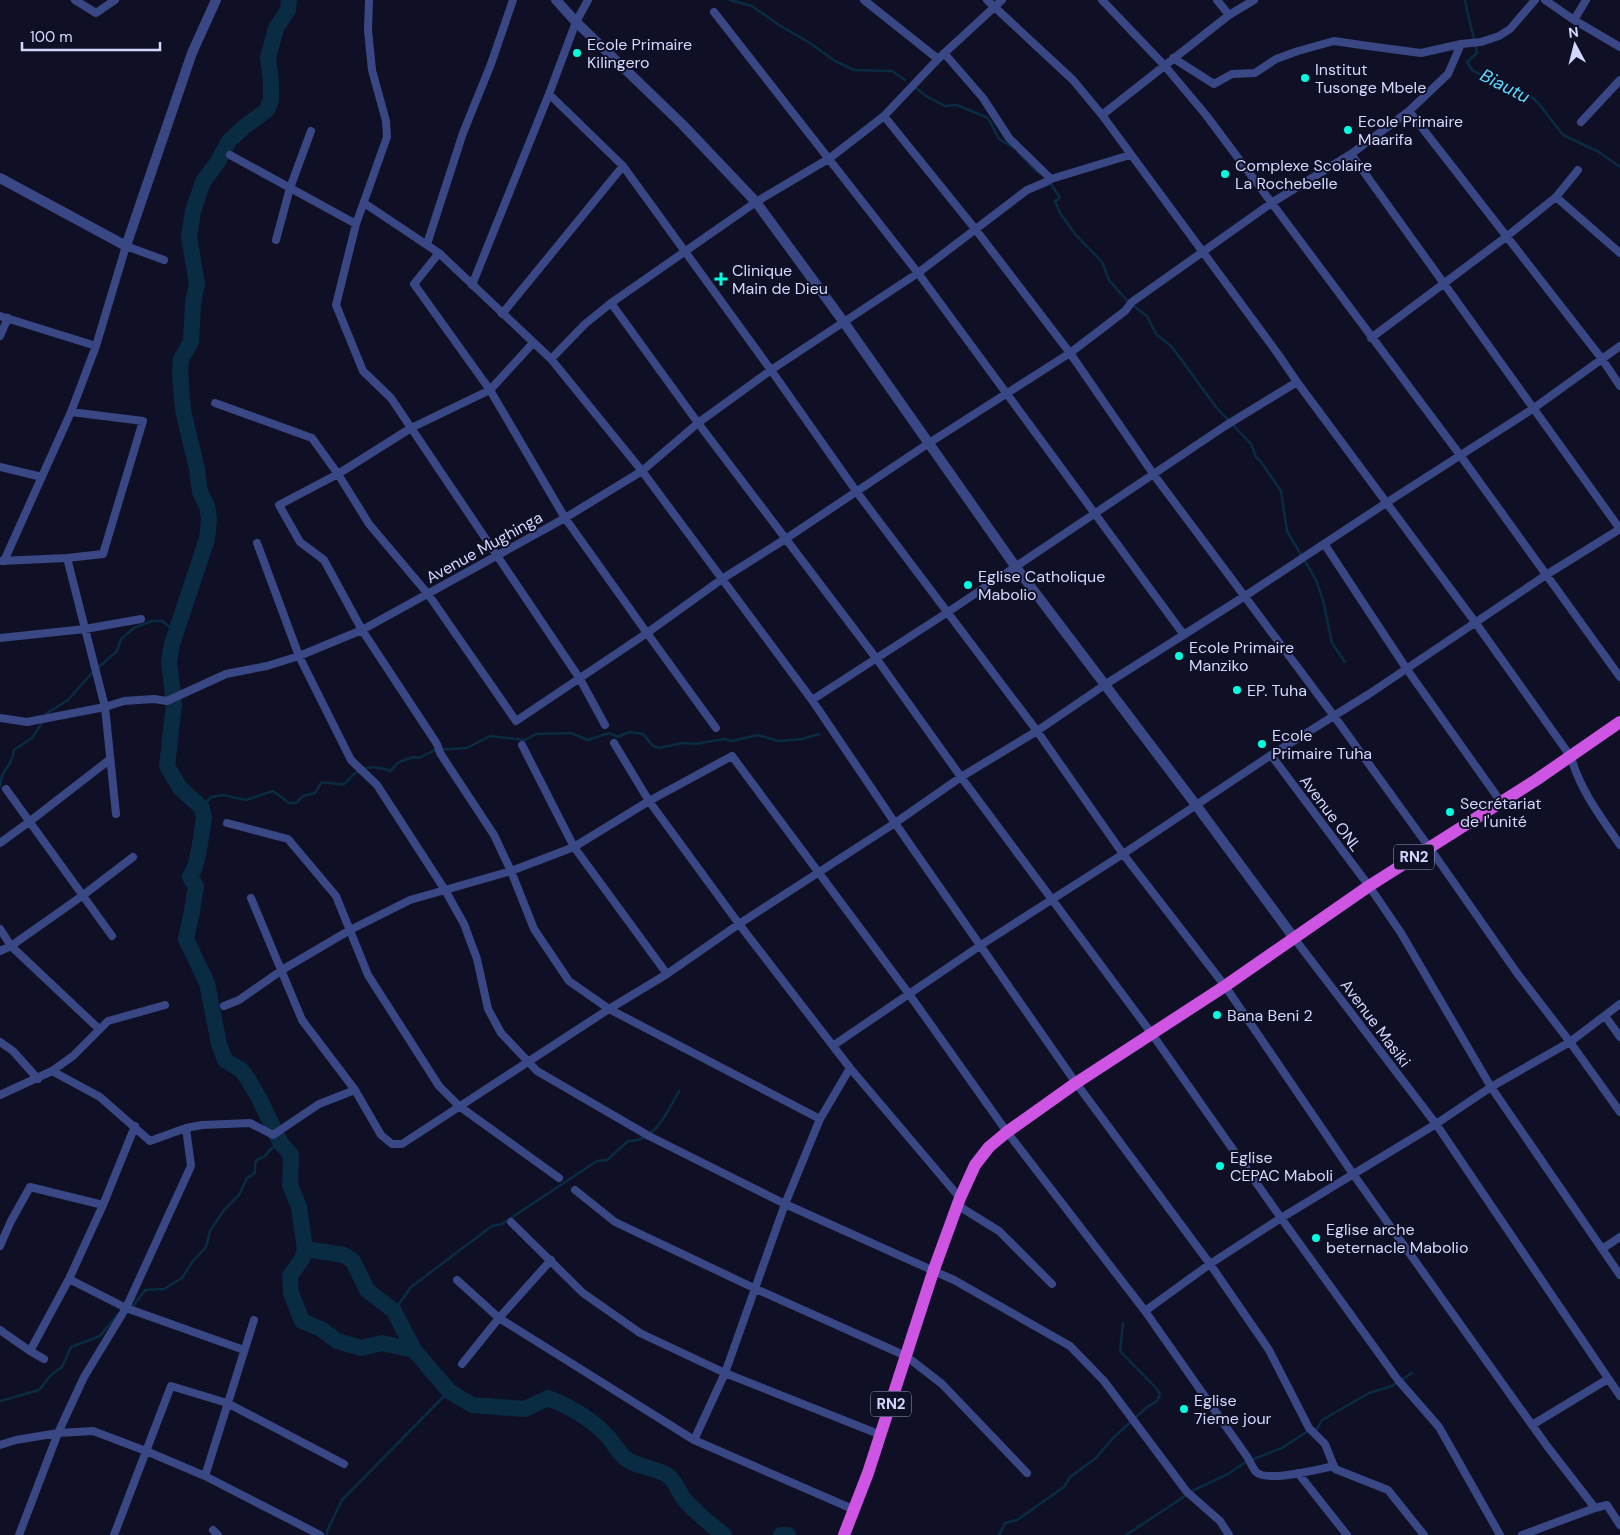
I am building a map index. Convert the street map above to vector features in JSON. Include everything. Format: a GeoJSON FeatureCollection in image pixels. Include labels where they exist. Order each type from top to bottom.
{"type":"FeatureCollection","features":[{"type":"Feature","properties":{"kind":"highway","name":"RN2"},"geometry":{"type":"LineString","coordinates":[[844,1535],[855,1510],[959,1201],[975,1165],[989,1148],[1007,1132],[1076,1083],[1225,986],[1369,886],[1571,757],[1620,722]]}},
{"type":"Feature","properties":{"kind":"street"},"geometry":{"type":"LineString","coordinates":[[75,0],[96,12],[114,0]]}},
{"type":"Feature","properties":{"kind":"street"},"geometry":{"type":"LineString","coordinates":[[71,412],[143,421],[103,554],[67,558],[2,561],[71,412],[96,346],[126,246],[192,53],[216,0]]}},
{"type":"Feature","properties":{"kind":"street"},"geometry":{"type":"LineString","coordinates":[[369,0],[368,30],[372,70],[386,121],[387,137],[356,224],[336,305],[363,371],[391,398],[580,679],[605,725]]}},
{"type":"Feature","properties":{"kind":"street"},"geometry":{"type":"LineString","coordinates":[[426,244],[463,133],[491,64],[513,0]]}},
{"type":"Feature","properties":{"kind":"street"},"geometry":{"type":"LineString","coordinates":[[556,0],[576,22],[682,124],[756,202],[843,321],[1015,566],[1106,684],[1294,938]]}},
{"type":"Feature","properties":{"kind":"street"},"geometry":{"type":"LineString","coordinates":[[472,285],[576,22],[588,0]]}},
{"type":"Feature","properties":{"kind":"street"},"geometry":{"type":"LineString","coordinates":[[864,0],[941,56],[983,98],[1009,138],[1048,181]]}},
{"type":"Feature","properties":{"kind":"street"},"geometry":{"type":"LineString","coordinates":[[987,0],[1073,80],[1102,115],[1475,622],[1571,757],[1576,774],[1594,808],[1620,844]]}},
{"type":"Feature","properties":{"kind":"street"},"geometry":{"type":"LineString","coordinates":[[551,359],[585,324],[611,302],[756,202],[830,158],[884,116],[941,56],[1002,0]]}},
{"type":"Feature","properties":{"kind":"street"},"geometry":{"type":"LineString","coordinates":[[1102,0],[1164,65],[1206,115],[1273,202],[1371,338],[1460,455],[1620,677]]}},
{"type":"Feature","properties":{"kind":"street"},"geometry":{"type":"LineString","coordinates":[[1217,0],[1229,15]]}},
{"type":"Feature","properties":{"kind":"street"},"geometry":{"type":"LineString","coordinates":[[1102,115],[1229,15],[1254,0]]}},
{"type":"Feature","properties":{"kind":"street"},"geometry":{"type":"LineString","coordinates":[[1173,58],[1214,84],[1232,74],[1255,73],[1276,59],[1334,40],[1421,53],[1498,36],[1510,29],[1535,0]]}},
{"type":"Feature","properties":{"kind":"street"},"geometry":{"type":"LineString","coordinates":[[1545,0],[1574,20],[1620,47]]}},
{"type":"Feature","properties":{"kind":"street"},"geometry":{"type":"LineString","coordinates":[[1574,20],[1586,0]]}},
{"type":"Feature","properties":{"kind":"street"},"geometry":{"type":"LineString","coordinates":[[714,12],[918,272],[1184,635]]}},
{"type":"Feature","properties":{"kind":"street"},"geometry":{"type":"LineString","coordinates":[[215,403],[312,438],[370,524],[428,594],[516,721],[647,633],[722,579],[1070,353],[1130,305],[1273,202],[1351,154],[1409,111],[1448,74],[1461,44]]}},
{"type":"Feature","properties":{"kind":"street"},"geometry":{"type":"LineString","coordinates":[[1581,122],[1620,80]]}},
{"type":"Feature","properties":{"kind":"street"},"geometry":{"type":"LineString","coordinates":[[549,94],[623,166],[772,370],[856,491],[1036,731],[1123,854],[1225,986],[1353,1174],[1532,1425],[1595,1508]]}},
{"type":"Feature","properties":{"kind":"street"},"geometry":{"type":"LineString","coordinates":[[1409,111],[1602,359],[1620,386]]}},
{"type":"Feature","properties":{"kind":"street"},"geometry":{"type":"LineString","coordinates":[[884,116],[976,230],[1070,353],[1154,475],[1334,716],[1517,973],[1570,1042],[1620,1112]]}},
{"type":"Feature","properties":{"kind":"street"},"geometry":{"type":"LineString","coordinates":[[276,240],[290,188],[311,131]]}},
{"type":"Feature","properties":{"kind":"street"},"geometry":{"type":"LineString","coordinates":[[834,1045],[981,945],[1123,854],[1271,755],[1334,716],[1546,575],[1620,529],[1351,154]]}},
{"type":"Feature","properties":{"kind":"street"},"geometry":{"type":"LineString","coordinates":[[230,155],[356,224]]}},
{"type":"Feature","properties":{"kind":"street","name":"Avenue Mughinga"},"geometry":{"type":"LineString","coordinates":[[105,707],[124,701],[154,699],[166,702],[226,674],[267,666],[299,656],[362,630],[565,518],[642,471],[698,423],[843,321],[918,272],[1027,190],[1048,181],[1130,155]]}},
{"type":"Feature","properties":{"kind":"street"},"geometry":{"type":"LineString","coordinates":[[502,314],[623,166]]}},
{"type":"Feature","properties":{"kind":"street"},"geometry":{"type":"LineString","coordinates":[[1371,338],[1506,238],[1556,197],[1578,170]]}},
{"type":"Feature","properties":{"kind":"street"},"geometry":{"type":"LineString","coordinates":[[0,178],[126,246],[164,260]]}},
{"type":"Feature","properties":{"kind":"street"},"geometry":{"type":"LineString","coordinates":[[1556,197],[1620,253]]}},
{"type":"Feature","properties":{"kind":"street"},"geometry":{"type":"LineString","coordinates":[[364,203],[439,254],[551,359],[642,471],[812,700],[1076,1083],[1210,1264],[1268,1350],[1310,1430],[1325,1444],[1335,1470],[1388,1490],[1424,1535]]}},
{"type":"Feature","properties":{"kind":"street"},"geometry":{"type":"LineString","coordinates":[[439,254],[414,284],[490,390],[565,518],[716,728]]}},
{"type":"Feature","properties":{"kind":"street"},"geometry":{"type":"LineString","coordinates":[[611,302],[698,423],[876,658],[962,778],[1152,1034],[1399,1382],[1439,1427],[1500,1535]]}},
{"type":"Feature","properties":{"kind":"street"},"geometry":{"type":"LineString","coordinates":[[0,336],[4,317],[96,346]]}},
{"type":"Feature","properties":{"kind":"street"},"geometry":{"type":"LineString","coordinates":[[533,343],[490,390],[411,428],[338,474],[279,505],[300,542],[324,560],[362,630],[494,835],[512,871],[534,929],[569,981],[609,1009],[820,1119]]}},
{"type":"Feature","properties":{"kind":"street"},"geometry":{"type":"LineString","coordinates":[[251,898],[302,1020],[355,1090],[381,1135],[392,1144],[402,1144],[609,1009],[667,974],[738,924],[1106,684],[1325,545],[1386,503],[1534,408],[1620,346]]}},
{"type":"Feature","properties":{"kind":"street"},"geometry":{"type":"LineString","coordinates":[[812,700],[948,612],[1225,426],[1297,382]]}},
{"type":"Feature","properties":{"kind":"street"},"geometry":{"type":"LineString","coordinates":[[0,466],[42,477]]}},
{"type":"Feature","properties":{"kind":"street"},"geometry":{"type":"LineString","coordinates":[[257,543],[299,656],[351,760],[377,785],[445,890],[464,924],[477,959],[488,1009],[501,1033],[527,1062],[537,1071],[646,1135],[785,1204],[954,1280],[1070,1346],[1104,1381],[1189,1495],[1220,1522],[1229,1535]]}},
{"type":"Feature","properties":{"kind":"street"},"geometry":{"type":"LineString","coordinates":[[1325,545],[1406,668],[1501,802]]}},
{"type":"Feature","properties":{"kind":"street"},"geometry":{"type":"LineString","coordinates":[[67,558],[105,707],[116,814]]}},
{"type":"Feature","properties":{"kind":"street"},"geometry":{"type":"LineString","coordinates":[[0,638],[85,630],[141,619]]}},
{"type":"Feature","properties":{"kind":"street"},"geometry":{"type":"LineString","coordinates":[[0,718],[27,722],[105,707]]}},
{"type":"Feature","properties":{"kind":"street"},"geometry":{"type":"LineString","coordinates":[[614,743],[648,801],[738,924],[850,1068],[959,1201],[999,1231],[1052,1284]]}},
{"type":"Feature","properties":{"kind":"street"},"geometry":{"type":"LineString","coordinates":[[522,744],[574,847],[667,974]]}},
{"type":"Feature","properties":{"kind":"street","name":"Avenue ONL"},"geometry":{"type":"LineString","coordinates":[[1271,755],[1369,886],[1401,933],[1491,1087],[1620,1275]]}},
{"type":"Feature","properties":{"kind":"street"},"geometry":{"type":"LineString","coordinates":[[224,1006],[239,1000],[282,970],[350,930],[410,900],[512,871],[574,847],[648,801],[732,756],[909,994],[1007,1132],[1145,1310],[1256,1472],[1266,1476],[1298,1473],[1334,1466]]}},
{"type":"Feature","properties":{"kind":"street"},"geometry":{"type":"LineString","coordinates":[[0,843],[109,760]]}},
{"type":"Feature","properties":{"kind":"street"},"geometry":{"type":"LineString","coordinates":[[6,789],[112,936]]}},
{"type":"Feature","properties":{"kind":"street"},"geometry":{"type":"LineString","coordinates":[[227,823],[288,839],[336,896],[368,975],[439,1086],[459,1106],[559,1178]]}},
{"type":"Feature","properties":{"kind":"street"},"geometry":{"type":"LineString","coordinates":[[0,951],[11,946],[82,896],[133,857]]}},
{"type":"Feature","properties":{"kind":"street"},"geometry":{"type":"LineString","coordinates":[[0,929],[11,946],[99,1029]]}},
{"type":"Feature","properties":{"kind":"street","name":"Avenue Masiki"},"geometry":{"type":"LineString","coordinates":[[1294,938],[1436,1124],[1620,1396]]}},
{"type":"Feature","properties":{"kind":"street"},"geometry":{"type":"LineString","coordinates":[[1145,1310],[1210,1264],[1281,1218],[1436,1124],[1491,1087],[1570,1042],[1620,1004]]}},
{"type":"Feature","properties":{"kind":"street"},"geometry":{"type":"LineString","coordinates":[[0,1095],[52,1071],[73,1056],[108,1020],[165,1005]]}},
{"type":"Feature","properties":{"kind":"street"},"geometry":{"type":"LineString","coordinates":[[1605,1016],[1620,1037]]}},
{"type":"Feature","properties":{"kind":"street"},"geometry":{"type":"LineString","coordinates":[[0,1042],[13,1051],[38,1079]]}},
{"type":"Feature","properties":{"kind":"street"},"geometry":{"type":"LineString","coordinates":[[694,1440],[725,1373],[785,1204],[820,1119],[850,1068]]}},
{"type":"Feature","properties":{"kind":"street"},"geometry":{"type":"LineString","coordinates":[[52,1071],[100,1097],[150,1141],[186,1128],[202,1125],[250,1123],[273,1135],[319,1104],[355,1090]]}},
{"type":"Feature","properties":{"kind":"street"},"geometry":{"type":"LineString","coordinates":[[30,1351],[69,1279],[135,1126]]}},
{"type":"Feature","properties":{"kind":"street"},"geometry":{"type":"LineString","coordinates":[[19,1535],[58,1433],[84,1376],[126,1308],[191,1166],[186,1128]]}},
{"type":"Feature","properties":{"kind":"street"},"geometry":{"type":"LineString","coordinates":[[0,1246],[11,1221],[30,1187],[102,1205]]}},
{"type":"Feature","properties":{"kind":"street"},"geometry":{"type":"LineString","coordinates":[[575,1190],[615,1222],[756,1289],[906,1356],[942,1384],[1027,1474]]}},
{"type":"Feature","properties":{"kind":"street"},"geometry":{"type":"LineString","coordinates":[[511,1222],[583,1293],[640,1333],[725,1373],[881,1434]]}},
{"type":"Feature","properties":{"kind":"street"},"geometry":{"type":"LineString","coordinates":[[1602,1249],[1620,1237]]}},
{"type":"Feature","properties":{"kind":"street"},"geometry":{"type":"LineString","coordinates":[[462,1364],[499,1318],[551,1260]]}},
{"type":"Feature","properties":{"kind":"street"},"geometry":{"type":"LineString","coordinates":[[69,1279],[126,1308],[244,1350]]}},
{"type":"Feature","properties":{"kind":"street"},"geometry":{"type":"LineString","coordinates":[[456,1280],[499,1318],[694,1440],[855,1510]]}},
{"type":"Feature","properties":{"kind":"street"},"geometry":{"type":"LineString","coordinates":[[205,1476],[254,1320]]}},
{"type":"Feature","properties":{"kind":"street"},"geometry":{"type":"LineString","coordinates":[[0,1330],[44,1359]]}},
{"type":"Feature","properties":{"kind":"street"},"geometry":{"type":"LineString","coordinates":[[1532,1425],[1608,1379]]}},
{"type":"Feature","properties":{"kind":"street"},"geometry":{"type":"LineString","coordinates":[[114,1535],[171,1386],[227,1403],[344,1464]]}},
{"type":"Feature","properties":{"kind":"street"},"geometry":{"type":"LineString","coordinates":[[0,1445],[16,1440],[58,1433],[94,1431],[205,1476],[320,1535]]}},
{"type":"Feature","properties":{"kind":"street"},"geometry":{"type":"LineString","coordinates":[[1298,1473],[1347,1535]]}},
{"type":"Feature","properties":{"kind":"street"},"geometry":{"type":"LineString","coordinates":[[1522,1535],[1541,1532],[1595,1508],[1607,1505],[1620,1525]]}},
{"type":"Feature","properties":{"kind":"waterway"},"geometry":{"type":"LineString","coordinates":[[289,0],[288,10],[276,28],[268,58],[271,100],[267,110],[229,141],[217,163],[203,182],[193,211],[189,237],[197,284],[193,303],[191,342],[181,359],[180,373],[183,410],[197,469],[200,492],[207,506],[209,519],[207,539],[172,644],[169,661],[174,704],[167,766],[180,788],[202,808],[204,818],[195,867],[190,877],[196,886],[186,939],[207,983],[219,1044],[225,1060],[241,1070],[248,1079],[280,1142],[291,1155],[290,1185],[299,1207],[305,1249],[302,1259],[290,1276],[291,1293],[302,1321],[321,1329],[337,1341],[361,1348],[382,1343],[414,1350],[449,1391],[472,1405],[525,1409],[548,1398],[565,1405],[595,1424],[629,1461],[670,1477],[684,1499],[724,1535]]}},
{"type":"Feature","properties":{"kind":"waterway"},"geometry":{"type":"LineString","coordinates":[[730,0],[752,6],[835,61],[854,70],[892,71],[905,80]]}},
{"type":"Feature","properties":{"kind":"waterway","name":"Biautu"},"geometry":{"type":"LineString","coordinates":[[1465,0],[1477,53],[1467,62],[1472,70],[1493,82],[1533,98],[1563,135],[1599,152],[1620,167]]}},
{"type":"Feature","properties":{"kind":"waterway"},"geometry":{"type":"LineString","coordinates":[[916,88],[926,96],[945,106],[957,105],[988,118],[999,139],[1015,148]]}},
{"type":"Feature","properties":{"kind":"waterway"},"geometry":{"type":"LineString","coordinates":[[1018,152],[1041,174]]}},
{"type":"Feature","properties":{"kind":"waterway"},"geometry":{"type":"LineString","coordinates":[[1049,181],[1060,198],[1055,201],[1060,213],[1075,234],[1102,262],[1109,280],[1128,302],[1147,316],[1156,334],[1172,347],[1216,407],[1251,444],[1256,457],[1281,491],[1287,531],[1316,580],[1323,600],[1332,643],[1345,662]]}},
{"type":"Feature","properties":{"kind":"waterway"},"geometry":{"type":"LineString","coordinates":[[46,716],[47,713],[68,700],[90,675],[117,651],[121,639],[134,628],[152,621],[162,621],[175,631]]}},
{"type":"Feature","properties":{"kind":"waterway"},"geometry":{"type":"LineString","coordinates":[[0,787],[2,776],[13,756],[14,750],[32,738],[43,721]]}},
{"type":"Feature","properties":{"kind":"waterway"},"geometry":{"type":"LineString","coordinates":[[202,808],[211,797],[223,795],[246,800],[273,791],[289,803],[296,803],[303,796],[315,793],[321,783],[344,784],[362,769],[375,767],[390,771],[399,762],[413,757],[419,758],[435,750],[467,748],[490,736],[525,740],[536,734],[571,733],[588,740],[609,733],[618,737],[629,732],[643,734],[653,746],[659,748],[682,743],[695,744],[724,739],[732,741],[758,735],[778,741],[802,739],[819,734]]}},
{"type":"Feature","properties":{"kind":"waterway"},"geometry":{"type":"LineString","coordinates":[[394,1311],[411,1287],[492,1226],[502,1224],[597,1161],[607,1160],[628,1141],[637,1140],[653,1131],[660,1124],[679,1091]]}},
{"type":"Feature","properties":{"kind":"waterway"},"geometry":{"type":"LineString","coordinates":[[131,1309],[145,1290],[164,1289],[182,1278],[193,1261],[206,1247],[210,1231],[224,1210],[239,1195],[247,1178],[254,1173],[255,1164],[258,1159],[265,1156],[280,1142]]}},
{"type":"Feature","properties":{"kind":"waterway"},"geometry":{"type":"LineString","coordinates":[[305,1249],[344,1255],[353,1261],[367,1290],[394,1311],[414,1350]]}},
{"type":"Feature","properties":{"kind":"waterway"},"geometry":{"type":"LineString","coordinates":[[0,1401],[39,1390],[52,1374],[62,1367],[71,1347],[100,1336],[119,1313]]}},
{"type":"Feature","properties":{"kind":"waterway"},"geometry":{"type":"LineString","coordinates":[[999,1535],[1005,1523],[1017,1520],[1064,1487],[1070,1477],[1096,1458],[1113,1438],[1147,1407],[1157,1401],[1160,1394],[1157,1389],[1120,1351],[1123,1323]]}},
{"type":"Feature","properties":{"kind":"waterway"},"geometry":{"type":"LineString","coordinates":[[1314,1430],[1317,1429],[1322,1420],[1369,1393],[1392,1386],[1412,1373]]}},
{"type":"Feature","properties":{"kind":"waterway"},"geometry":{"type":"LineString","coordinates":[[327,1535],[327,1531],[342,1500],[449,1391]]}},
{"type":"Feature","properties":{"kind":"waterway"},"geometry":{"type":"LineString","coordinates":[[1126,1535],[1194,1490],[1228,1474],[1244,1463],[1282,1448],[1308,1431]]}},
{"type":"Feature","properties":{"kind":"waterway"},"geometry":{"type":"LineString","coordinates":[[781,1535],[788,1535]]}},
{"type":"Feature","properties":{"kind":"place","name":"Ecole Primaire Kilingero"},"geometry":{"type":"Point","coordinates":[577,53]}},
{"type":"Feature","properties":{"kind":"place","name":"Institut Tusonge Mbele"},"geometry":{"type":"Point","coordinates":[1305,78]}},
{"type":"Feature","properties":{"kind":"place","name":"Ecole Primaire Maarifa"},"geometry":{"type":"Point","coordinates":[1348,130]}},
{"type":"Feature","properties":{"kind":"place","name":"Complexe Scolaire La Rochebelle"},"geometry":{"type":"Point","coordinates":[1225,174]}},
{"type":"Feature","properties":{"kind":"place","name":"Clinique Main de Dieu"},"geometry":{"type":"Point","coordinates":[721,279]}},
{"type":"Feature","properties":{"kind":"place","name":"Eglise Catholique Mabolio"},"geometry":{"type":"Point","coordinates":[968,585]}},
{"type":"Feature","properties":{"kind":"place","name":"Ecole Primaire Manziko"},"geometry":{"type":"Point","coordinates":[1179,656]}},
{"type":"Feature","properties":{"kind":"place","name":"EP. Tuha"},"geometry":{"type":"Point","coordinates":[1237,690]}},
{"type":"Feature","properties":{"kind":"place","name":"Ecole Primaire Tuha"},"geometry":{"type":"Point","coordinates":[1262,744]}},
{"type":"Feature","properties":{"kind":"place","name":"Secrétariat de l'unité"},"geometry":{"type":"Point","coordinates":[1450,812]}},
{"type":"Feature","properties":{"kind":"place","name":"Bana Beni 2"},"geometry":{"type":"Point","coordinates":[1217,1015]}},
{"type":"Feature","properties":{"kind":"place","name":"Eglise CEPAC Maboli"},"geometry":{"type":"Point","coordinates":[1220,1166]}},
{"type":"Feature","properties":{"kind":"place","name":"Eglise arche beternacle Mabolio"},"geometry":{"type":"Point","coordinates":[1316,1238]}},
{"type":"Feature","properties":{"kind":"place","name":"Eglise 7ieme jour"},"geometry":{"type":"Point","coordinates":[1184,1409]}}]}
